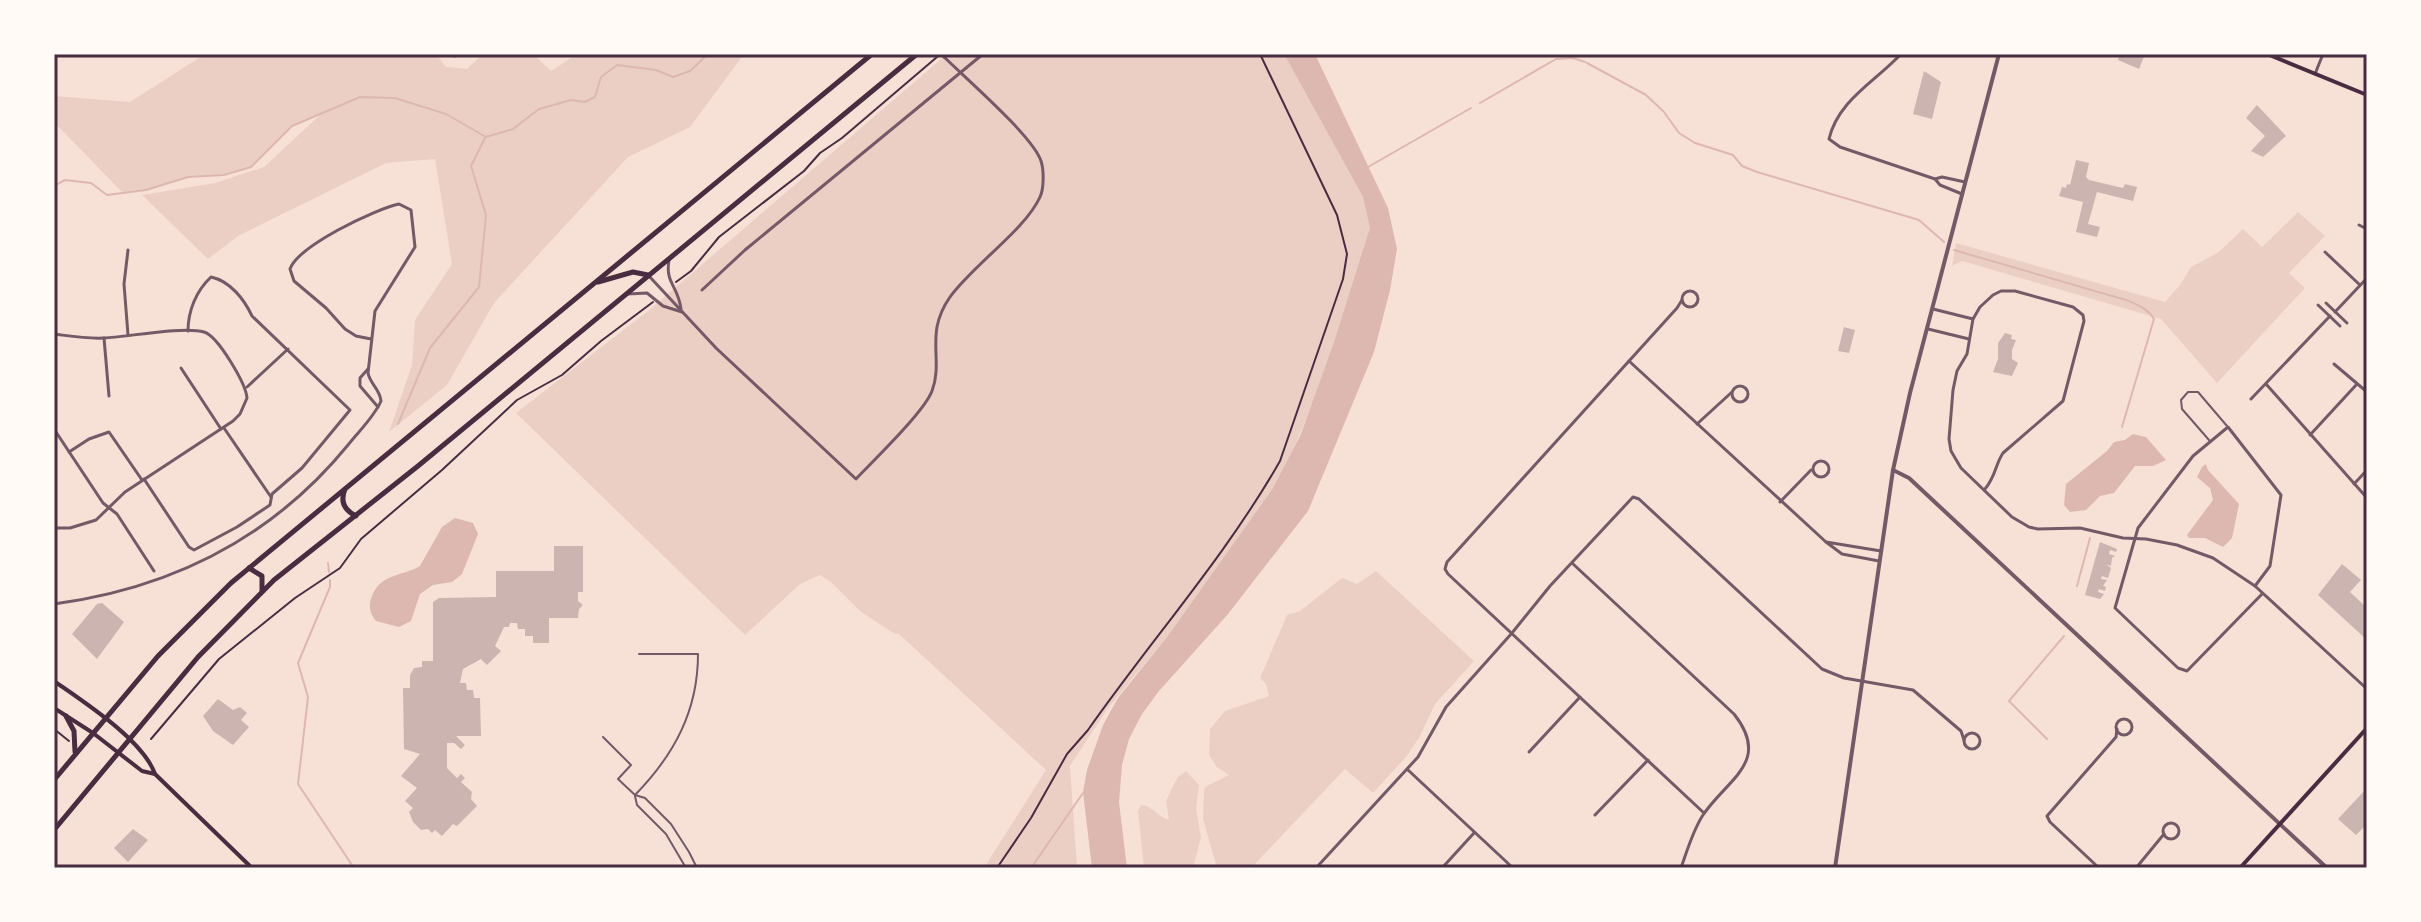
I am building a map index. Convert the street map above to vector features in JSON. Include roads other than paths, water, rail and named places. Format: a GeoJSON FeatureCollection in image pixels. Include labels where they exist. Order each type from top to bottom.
{"type":"FeatureCollection","features":[{"type":"Feature","properties":{"kind":"main road"},"geometry":{"type":"LineString","coordinates":[[54,780],[173,640],[249,568],[872,54]]}},
{"type":"Feature","properties":{"kind":"main road"},"geometry":{"type":"LineString","coordinates":[[54,830],[198,657],[262,591],[917,54]]}},
{"type":"Feature","properties":{"kind":"main road"},"geometry":{"type":"LineString","coordinates":[[2267,54],[2367,95]]}},
{"type":"Feature","properties":{"kind":"main road"},"geometry":{"type":"LineString","coordinates":[[593,284],[625,273],[648,275]]}},
{"type":"Feature","properties":{"kind":"main road"},"geometry":{"type":"LineString","coordinates":[[345,488],[343,504],[356,516]]}},
{"type":"Feature","properties":{"kind":"main road"},"geometry":{"type":"LineString","coordinates":[[249,568],[262,576],[262,591]]}},
{"type":"Feature","properties":{"kind":"main road"},"geometry":{"type":"LineString","coordinates":[[54,681],[129,740],[151,762],[155,774],[252,868]]}},
{"type":"Feature","properties":{"kind":"main road"},"geometry":{"type":"LineString","coordinates":[[54,708],[142,771],[155,774]]}},
{"type":"Feature","properties":{"kind":"main road"},"geometry":{"type":"LineString","coordinates":[[66,716],[76,736],[75,755]]}},
{"type":"Feature","properties":{"kind":"main road"},"geometry":{"type":"LineString","coordinates":[[2240,868],[2367,728]]}},
{"type":"Feature","properties":{"kind":"street"},"geometry":{"type":"LineString","coordinates":[[449,54],[462,54]]}},
{"type":"Feature","properties":{"kind":"street"},"geometry":{"type":"LineString","coordinates":[[648,275],[682,312],[856,479],[921,408],[931,392],[934,335],[939,316],[950,296],[1030,213],[1042,195],[1042,165],[1038,153],[941,54]]}},
{"type":"Feature","properties":{"kind":"street"},"geometry":{"type":"LineString","coordinates":[[702,290],[745,250],[983,54]]}},
{"type":"Feature","properties":{"kind":"street"},"geometry":{"type":"LineString","coordinates":[[1901,54],[1876,74],[1841,111],[1829,139],[1840,147],[1935,179],[1940,185],[1962,194]]}},
{"type":"Feature","properties":{"kind":"street"},"geometry":{"type":"LineString","coordinates":[[1835,868],[1893,470],[1910,393],[1999,54]]}},
{"type":"Feature","properties":{"kind":"street"},"geometry":{"type":"LineString","coordinates":[[2315,74],[2323,54]]}},
{"type":"Feature","properties":{"kind":"street"},"geometry":{"type":"LineString","coordinates":[[1935,179],[1942,177],[1965,182]]}},
{"type":"Feature","properties":{"kind":"street"},"geometry":{"type":"LineString","coordinates":[[54,604],[99,597],[189,568],[237,544],[319,481],[378,407],[381,396],[370,381],[368,368],[375,311],[415,247],[411,210],[399,204],[323,239],[294,260],[290,269],[294,281],[345,329],[356,336],[371,339]]}},
{"type":"Feature","properties":{"kind":"street"},"geometry":{"type":"LineString","coordinates":[[2359,225],[2367,229]]}},
{"type":"Feature","properties":{"kind":"street"},"geometry":{"type":"LineString","coordinates":[[128,250],[124,284],[128,335]]}},
{"type":"Feature","properties":{"kind":"street"},"geometry":{"type":"LineString","coordinates":[[2325,252],[2360,285]]}},
{"type":"Feature","properties":{"kind":"street"},"geometry":{"type":"LineString","coordinates":[[669,258],[668,276],[679,293],[682,312]]}},
{"type":"Feature","properties":{"kind":"street"},"geometry":{"type":"LineString","coordinates":[[69,452],[89,439],[109,432],[194,550],[266,508],[271,497],[302,468],[350,410],[254,318],[235,291],[218,279],[211,277],[196,297],[188,331]]}},
{"type":"Feature","properties":{"kind":"street"},"geometry":{"type":"LineString","coordinates":[[2335,312],[2367,278]]}},
{"type":"Feature","properties":{"kind":"street"},"geometry":{"type":"LineString","coordinates":[[1985,489],[1998,471],[2003,453],[2063,401],[2084,321],[2083,315],[2073,307],[2008,290],[1993,295],[1973,319],[1967,354],[1954,380],[1949,439],[1951,451],[1961,468],[2012,517],[2029,527],[2080,528],[2195,550],[2227,566],[2255,586],[2367,689]]}},
{"type":"Feature","properties":{"kind":"street"},"geometry":{"type":"LineString","coordinates":[[1677,308],[1696,304],[1696,294],[1686,292],[1677,308],[1447,562],[1445,569],[1704,813]]}},
{"type":"Feature","properties":{"kind":"street"},"geometry":{"type":"LineString","coordinates":[[624,296],[647,293],[663,306],[682,312]]}},
{"type":"Feature","properties":{"kind":"street"},"geometry":{"type":"LineString","coordinates":[[1682,300],[1686,307]]}},
{"type":"Feature","properties":{"kind":"street"},"geometry":{"type":"LineString","coordinates":[[2326,303],[2347,323]]}},
{"type":"Feature","properties":{"kind":"street"},"geometry":{"type":"LineString","coordinates":[[2318,305],[2340,326]]}},
{"type":"Feature","properties":{"kind":"street"},"geometry":{"type":"LineString","coordinates":[[1933,309],[1973,319]]}},
{"type":"Feature","properties":{"kind":"street"},"geometry":{"type":"LineString","coordinates":[[2251,399],[2330,316]]}},
{"type":"Feature","properties":{"kind":"street"},"geometry":{"type":"LineString","coordinates":[[1928,329],[1969,339]]}},
{"type":"Feature","properties":{"kind":"street"},"geometry":{"type":"LineString","coordinates":[[54,334],[104,338],[200,331],[211,335],[246,388],[247,398],[240,414],[125,492],[100,517],[70,528],[54,528]]}},
{"type":"Feature","properties":{"kind":"street"},"geometry":{"type":"LineString","coordinates":[[104,338],[109,396]]}},
{"type":"Feature","properties":{"kind":"street"},"geometry":{"type":"LineString","coordinates":[[246,388],[288,349]]}},
{"type":"Feature","properties":{"kind":"street"},"geometry":{"type":"LineString","coordinates":[[1629,361],[1826,542],[1842,554],[1879,561]]}},
{"type":"Feature","properties":{"kind":"street"},"geometry":{"type":"LineString","coordinates":[[2334,364],[2367,392]]}},
{"type":"Feature","properties":{"kind":"street"},"geometry":{"type":"LineString","coordinates":[[181,368],[271,497]]}},
{"type":"Feature","properties":{"kind":"street"},"geometry":{"type":"LineString","coordinates":[[368,368],[360,378],[360,386],[378,407]]}},
{"type":"Feature","properties":{"kind":"street"},"geometry":{"type":"LineString","coordinates":[[2266,384],[2367,498]]}},
{"type":"Feature","properties":{"kind":"street"},"geometry":{"type":"LineString","coordinates":[[2310,435],[2357,384]]}},
{"type":"Feature","properties":{"kind":"street"},"geometry":{"type":"LineString","coordinates":[[1697,424],[1725,397],[1739,386],[1748,391],[1745,401],[1725,397]]}},
{"type":"Feature","properties":{"kind":"street"},"geometry":{"type":"LineString","coordinates":[[1733,390],[1735,400]]}},
{"type":"Feature","properties":{"kind":"street"},"geometry":{"type":"LineString","coordinates":[[2255,586],[2269,570],[2281,495],[2228,427],[2182,470],[2138,528],[2115,608],[2181,670],[2187,671],[2262,593]]}},
{"type":"Feature","properties":{"kind":"street"},"geometry":{"type":"LineString","coordinates":[[54,429],[103,503],[117,514],[154,571]]}},
{"type":"Feature","properties":{"kind":"street"},"geometry":{"type":"LineString","coordinates":[[1780,502],[1820,461],[1828,466],[1825,475],[1808,474]]}},
{"type":"Feature","properties":{"kind":"street"},"geometry":{"type":"LineString","coordinates":[[1813,467],[1815,475]]}},
{"type":"Feature","properties":{"kind":"street"},"geometry":{"type":"LineString","coordinates":[[1893,470],[1902,472],[1921,488],[2327,868]]}},
{"type":"Feature","properties":{"kind":"street"},"geometry":{"type":"LineString","coordinates":[[2354,484],[2367,470]]}},
{"type":"Feature","properties":{"kind":"street"},"geometry":{"type":"LineString","coordinates":[[1316,868],[1408,769],[1425,747],[1446,707],[1633,497],[1639,499],[1822,669],[1861,682],[1913,690],[1961,731],[1969,748],[1978,745],[1979,737],[1961,731]]}},
{"type":"Feature","properties":{"kind":"street"},"geometry":{"type":"LineString","coordinates":[[1826,542],[1881,551]]}},
{"type":"Feature","properties":{"kind":"street"},"geometry":{"type":"LineString","coordinates":[[1572,562],[1741,723],[1748,741],[1745,767],[1704,813],[1681,868]]}},
{"type":"Feature","properties":{"kind":"street"},"geometry":{"type":"LineString","coordinates":[[1529,752],[1580,697]]}},
{"type":"Feature","properties":{"kind":"street"},"geometry":{"type":"LineString","coordinates":[[2099,868],[2047,816],[2116,737],[2132,729],[2128,720],[2119,722],[2116,737]]}},
{"type":"Feature","properties":{"kind":"street"},"geometry":{"type":"LineString","coordinates":[[2117,729],[2124,734]]}},
{"type":"Feature","properties":{"kind":"street"},"geometry":{"type":"LineString","coordinates":[[1964,740],[1971,733]]}},
{"type":"Feature","properties":{"kind":"street"},"geometry":{"type":"LineString","coordinates":[[1595,815],[1648,760]]}},
{"type":"Feature","properties":{"kind":"street"},"geometry":{"type":"LineString","coordinates":[[1408,769],[1513,868]]}},
{"type":"Feature","properties":{"kind":"street"},"geometry":{"type":"LineString","coordinates":[[2136,868],[2162,840],[2168,824],[2177,826],[2178,835],[2162,840]]}},
{"type":"Feature","properties":{"kind":"street"},"geometry":{"type":"LineString","coordinates":[[1442,868],[1475,832]]}},
{"type":"Feature","properties":{"kind":"street"},"geometry":{"type":"LineString","coordinates":[[2164,833],[2169,838]]}},
{"type":"Feature","properties":{"kind":"lane"},"geometry":{"type":"LineString","coordinates":[[2210,441],[2182,409],[2181,400],[2188,392],[2198,392],[2228,427]]}},
{"type":"Feature","properties":{"kind":"lane"},"geometry":{"type":"LineString","coordinates":[[635,795],[657,772],[679,740],[698,677],[698,654],[639,654]]}},
{"type":"Feature","properties":{"kind":"lane"},"geometry":{"type":"LineString","coordinates":[[603,737],[631,765],[618,779],[635,795],[645,798],[671,824],[697,868]]}},
{"type":"Feature","properties":{"kind":"lane"},"geometry":{"type":"LineString","coordinates":[[635,795],[637,805],[666,834],[686,868]]}},
{"type":"Feature","properties":{"kind":"waterway"},"geometry":{"type":"LineString","coordinates":[[54,186],[65,180],[91,183],[107,195],[146,190],[188,177],[224,175],[251,167],[292,126],[360,97],[395,98],[446,114],[486,137],[513,129],[539,109],[571,100],[585,102],[595,97],[601,77],[617,65],[656,70],[673,77],[690,71],[708,54]]}},
{"type":"Feature","properties":{"kind":"waterway"},"geometry":{"type":"LineString","coordinates":[[1480,103],[1556,59],[1573,58],[1585,62]]}},
{"type":"Feature","properties":{"kind":"waterway"},"geometry":{"type":"LineString","coordinates":[[1587,63],[1646,95],[1664,112],[1679,133],[1695,143],[1733,155],[1742,166],[1757,172],[1919,220],[1944,242]]}},
{"type":"Feature","properties":{"kind":"waterway"},"geometry":{"type":"LineString","coordinates":[[1368,167],[1471,108]]}},
{"type":"Feature","properties":{"kind":"waterway"},"geometry":{"type":"LineString","coordinates":[[398,424],[430,348],[479,287],[486,215],[471,166],[485,138]]}},
{"type":"Feature","properties":{"kind":"waterway"},"geometry":{"type":"LineString","coordinates":[[1954,250],[2126,300],[2148,312],[2154,319],[2122,427]]}},
{"type":"Feature","properties":{"kind":"waterway"},"geometry":{"type":"LineString","coordinates":[[2077,586],[2090,538]]}},
{"type":"Feature","properties":{"kind":"waterway"},"geometry":{"type":"LineString","coordinates":[[328,563],[329,572]]}},
{"type":"Feature","properties":{"kind":"waterway"},"geometry":{"type":"LineString","coordinates":[[330,580],[330,587],[298,663],[308,697],[298,784],[354,868]]}},
{"type":"Feature","properties":{"kind":"waterway"},"geometry":{"type":"LineString","coordinates":[[2047,739],[2009,701],[2064,636]]}},
{"type":"Feature","properties":{"kind":"waterway"},"geometry":{"type":"LineString","coordinates":[[1031,868],[1083,793]]}}]}
